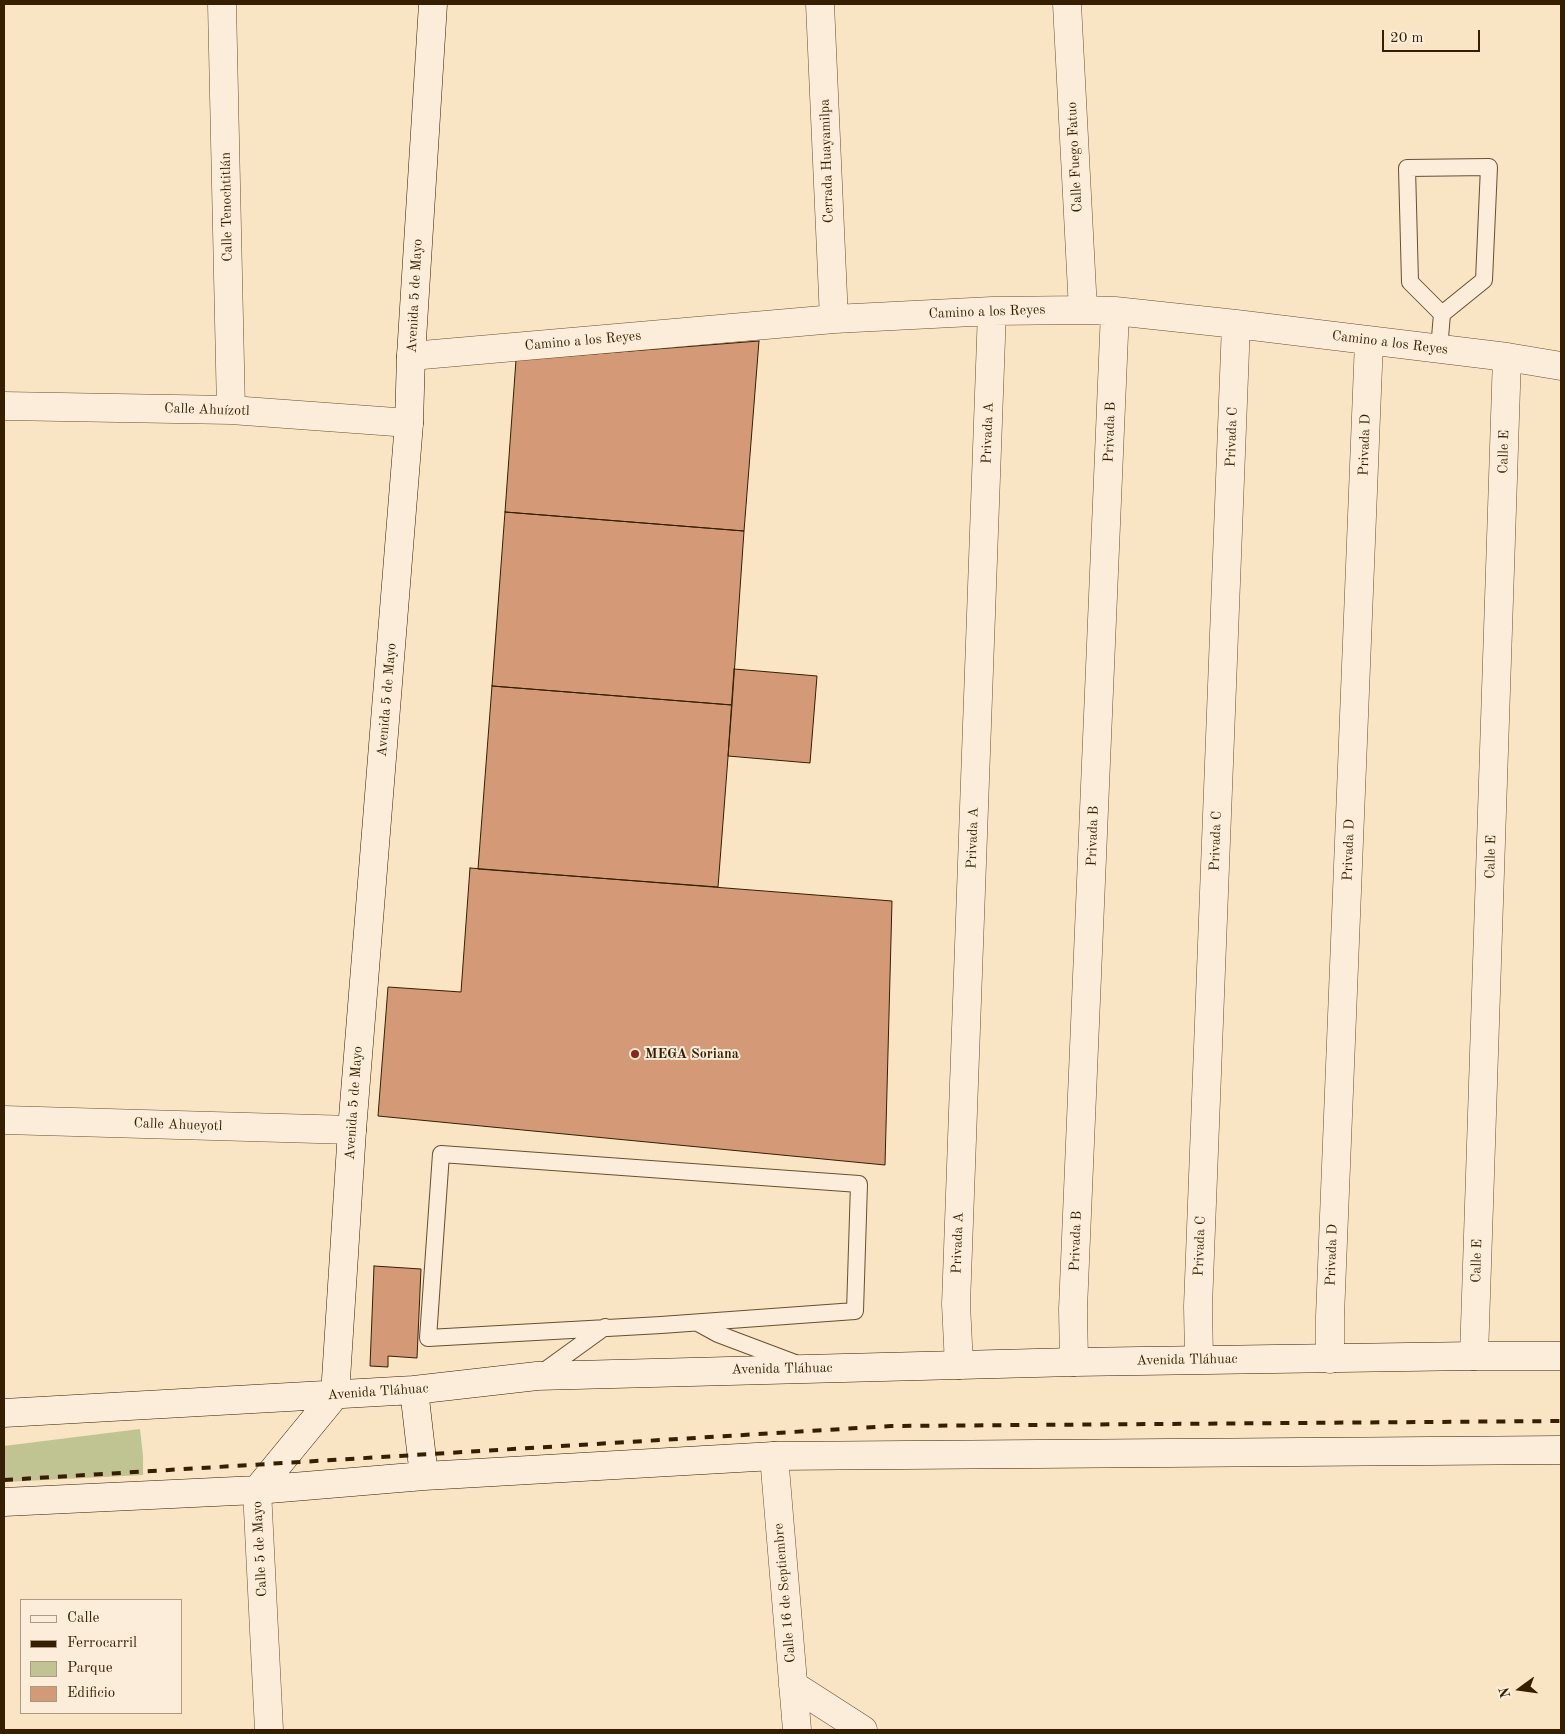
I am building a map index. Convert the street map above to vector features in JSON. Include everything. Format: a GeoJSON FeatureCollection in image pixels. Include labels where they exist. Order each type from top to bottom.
{"type":"FeatureCollection","features":[{"type":"Feature","properties":{"kind":"street","name":"Calle Tenochtitlán"},"geometry":{"type":"LineString","coordinates":[[222,4],[231,410]]}},
{"type":"Feature","properties":{"kind":"street","name":"Avenida 5 de Mayo"},"geometry":{"type":"LineString","coordinates":[[335,1395],[352,1130],[409,423],[411,356],[433,4]]}},
{"type":"Feature","properties":{"kind":"street","name":"Cerrada Huayamilpa"},"geometry":{"type":"LineString","coordinates":[[820,4],[834,318]]}},
{"type":"Feature","properties":{"kind":"street","name":"Calle Fuego Fatuo"},"geometry":{"type":"LineString","coordinates":[[1067,4],[1083,310]]}},
{"type":"Feature","properties":{"kind":"street","name":"Camino a los Reyes"},"geometry":{"type":"LineString","coordinates":[[411,356],[834,318],[992,311],[1083,310],[1115,311],[1236,324],[1507,357],[1561,366]]}},
{"type":"Feature","properties":{"kind":"street","name":"Privada A"},"geometry":{"type":"LineString","coordinates":[[959,1365],[956,1304],[992,311]]}},
{"type":"Feature","properties":{"kind":"street","name":"Privada B"},"geometry":{"type":"LineString","coordinates":[[1074,1362],[1073,1309],[1115,311]]}},
{"type":"Feature","properties":{"kind":"street","name":"Privada C"},"geometry":{"type":"LineString","coordinates":[[1199,1359],[1198,1306],[1236,324]]}},
{"type":"Feature","properties":{"kind":"street","name":"Privada D"},"geometry":{"type":"LineString","coordinates":[[1330,1358],[1330,1316],[1369,341]]}},
{"type":"Feature","properties":{"kind":"street","name":"Calle E"},"geometry":{"type":"LineString","coordinates":[[1474,1356],[1507,357]]}},
{"type":"Feature","properties":{"kind":"street","name":"Calle Ahuízotl"},"geometry":{"type":"LineString","coordinates":[[4,406],[231,410],[409,423]]}},
{"type":"Feature","properties":{"kind":"street","name":"Calle Ahueyotl"},"geometry":{"type":"LineString","coordinates":[[4,1120],[352,1130]]}},
{"type":"Feature","properties":{"kind":"street","name":"Avenida Tláhuac"},"geometry":{"type":"LineString","coordinates":[[4,1413],[414,1390],[537,1376],[1199,1359],[1561,1356]]}},
{"type":"Feature","properties":{"kind":"street"},"geometry":{"type":"LineString","coordinates":[[414,1390],[424,1476]]}},
{"type":"Feature","properties":{"kind":"street","name":"Calle 5 de Mayo"},"geometry":{"type":"LineString","coordinates":[[269,1730],[257,1490],[335,1395]]}},
{"type":"Feature","properties":{"kind":"street"},"geometry":{"type":"LineString","coordinates":[[4,1502],[257,1490],[424,1476],[774,1456],[1561,1450]]}},
{"type":"Feature","properties":{"kind":"street","name":"Calle 16 de Septiembre"},"geometry":{"type":"LineString","coordinates":[[774,1456],[796,1730]]}},
{"type":"Feature","properties":{"kind":"street"},"geometry":{"type":"LineString","coordinates":[[793,1685],[863,1730]]}},
{"type":"Feature","properties":{"kind":"lane"},"geometry":{"type":"LineString","coordinates":[[1439,349],[1442,314],[1484,280],[1489,167],[1407,168],[1410,282],[1442,314]]}},
{"type":"Feature","properties":{"kind":"lane"},"geometry":{"type":"LineString","coordinates":[[441,1154],[860,1184],[855,1311],[605,1327],[428,1338],[441,1154]]}},
{"type":"Feature","properties":{"kind":"lane"},"geometry":{"type":"LineString","coordinates":[[698,1322],[718,1334],[809,1369]]}},
{"type":"Feature","properties":{"kind":"lane"},"geometry":{"type":"LineString","coordinates":[[537,1376],[605,1327]]}},
{"type":"Feature","properties":{"kind":"green space"},"geometry":{"type":"Polygon","coordinates":[[[140,1429],[143,1475],[4,1482],[4,1446],[140,1429]]]}},
{"type":"Feature","properties":{"kind":"building"},"geometry":{"type":"Polygon","coordinates":[[[759,341],[744,531],[505,512],[516,360],[759,341]]]}},
{"type":"Feature","properties":{"kind":"building"},"geometry":{"type":"Polygon","coordinates":[[[505,512],[744,531],[732,705],[492,686],[505,512]]]}},
{"type":"Feature","properties":{"kind":"building"},"geometry":{"type":"Polygon","coordinates":[[[734,669],[817,676],[810,763],[728,756],[734,669]]]}},
{"type":"Feature","properties":{"kind":"building"},"geometry":{"type":"Polygon","coordinates":[[[492,686],[732,705],[718,887],[478,869],[492,686]]]}},
{"type":"Feature","properties":{"kind":"building","name":"MEGA Soriana"},"geometry":{"type":"Polygon","coordinates":[[[470,868],[892,901],[885,1165],[378,1116],[388,987],[461,992],[470,868]]]}},
{"type":"Feature","properties":{"kind":"building"},"geometry":{"type":"Polygon","coordinates":[[[374,1266],[421,1269],[417,1358],[388,1356],[388,1367],[370,1366],[374,1266]]]}},
{"type":"Feature","properties":{"kind":"railway"},"geometry":{"type":"LineString","coordinates":[[4,1480],[891,1426],[1561,1421]]}},
{"type":"Feature","properties":{"kind":"place","name":"MEGA Soriana"},"geometry":{"type":"Point","coordinates":[635,1054]}}]}
